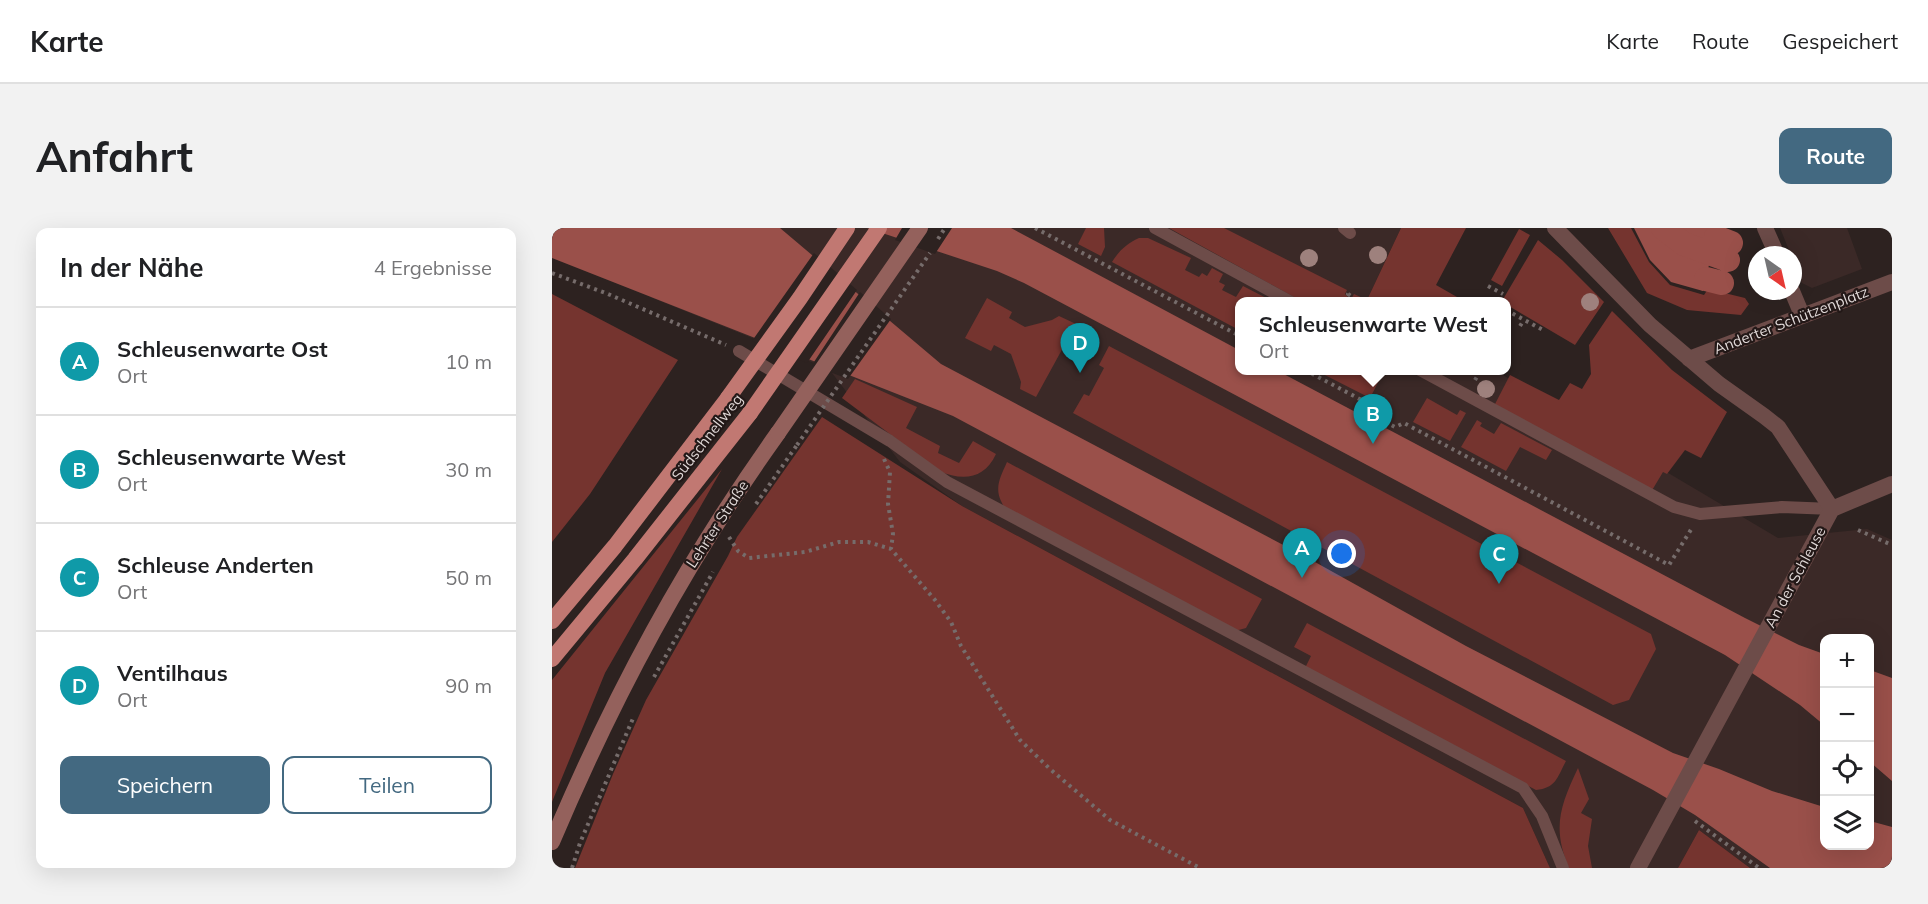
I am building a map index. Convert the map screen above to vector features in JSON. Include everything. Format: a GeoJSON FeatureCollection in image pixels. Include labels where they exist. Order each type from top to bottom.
{"type":"FeatureCollection","features":[{"type":"Feature","properties":{"kind":"highway","name":"Südschnellweg"},"geometry":{"type":"LineString","coordinates":[[552,621],[615,546],[728,398],[847,228]]}},
{"type":"Feature","properties":{"kind":"highway","name":"Südschnellweg"},"geometry":{"type":"LineString","coordinates":[[552,659],[636,560],[750,413],[879,228]]}},
{"type":"Feature","properties":{"kind":"main road","name":"Lehrter Straße"},"geometry":{"type":"LineString","coordinates":[[552,842],[605,723],[639,656],[714,526],[920,228]]}},
{"type":"Feature","properties":{"kind":"street","name":"An der Schleuse"},"geometry":{"type":"LineString","coordinates":[[1555,228],[1622,297],[1689,359],[1778,427],[1832,509],[1638,868]]}},
{"type":"Feature","properties":{"kind":"street"},"geometry":{"type":"LineString","coordinates":[[1766,228],[1773,246]]}},
{"type":"Feature","properties":{"kind":"street","name":"Anderter Schützenplatz"},"geometry":{"type":"LineString","coordinates":[[1689,359],[1892,282]]}},
{"type":"Feature","properties":{"kind":"street"},"geometry":{"type":"LineString","coordinates":[[1796,300],[1802,315]]}},
{"type":"Feature","properties":{"kind":"street"},"geometry":{"type":"LineString","coordinates":[[1832,509],[1892,484]]}},
{"type":"Feature","properties":{"kind":"lane"},"geometry":{"type":"LineString","coordinates":[[1155,228],[1283,297]]}},
{"type":"Feature","properties":{"kind":"lane"},"geometry":{"type":"LineString","coordinates":[[739,351],[890,441],[947,482],[1522,788],[1542,816],[1563,868]]}},
{"type":"Feature","properties":{"kind":"lane"},"geometry":{"type":"LineString","coordinates":[[1429,375],[1674,507],[1700,514],[1782,507],[1832,509]]}},
{"type":"Feature","properties":{"kind":"path"},"geometry":{"type":"LineString","coordinates":[[751,511],[909,285],[945,228]]}},
{"type":"Feature","properties":{"kind":"path"},"geometry":{"type":"LineString","coordinates":[[1035,228],[1235,334]]}},
{"type":"Feature","properties":{"kind":"path"},"geometry":{"type":"LineString","coordinates":[[552,273],[608,294]]}},
{"type":"Feature","properties":{"kind":"path"},"geometry":{"type":"LineString","coordinates":[[1488,286],[1503,294]]}},
{"type":"Feature","properties":{"kind":"path"},"geometry":{"type":"LineString","coordinates":[[1350,292],[1348,294],[1350,297]]}},
{"type":"Feature","properties":{"kind":"path"},"geometry":{"type":"LineString","coordinates":[[1511,313],[1543,330]]}},
{"type":"Feature","properties":{"kind":"path"},"geometry":{"type":"LineString","coordinates":[[1520,326],[1524,320]]}},
{"type":"Feature","properties":{"kind":"path"},"geometry":{"type":"LineString","coordinates":[[1314,375],[1369,404],[1376,417],[1395,427],[1404,423],[1669,565],[1700,514]]}},
{"type":"Feature","properties":{"kind":"path"},"geometry":{"type":"LineString","coordinates":[[714,526],[731,539],[738,551],[749,558],[804,552],[839,542],[868,542],[891,549],[951,622],[961,646],[1020,740],[1110,820],[1200,868]]}},
{"type":"Feature","properties":{"kind":"path"},"geometry":{"type":"LineString","coordinates":[[1858,530],[1892,545]]}},
{"type":"Feature","properties":{"kind":"path"},"geometry":{"type":"LineString","coordinates":[[726,549],[731,539]]}},
{"type":"Feature","properties":{"kind":"path"},"geometry":{"type":"LineString","coordinates":[[651,682],[714,570]]}},
{"type":"Feature","properties":{"kind":"path"},"geometry":{"type":"LineString","coordinates":[[572,868],[580,843],[635,713]]}},
{"type":"Feature","properties":{"kind":"path"},"geometry":{"type":"LineString","coordinates":[[1695,821],[1759,868]]}},
{"type":"Feature","properties":{"kind":"shaded area"},"geometry":{"type":"Polygon","coordinates":[[[552,228],[780,228],[941,364],[1306,557],[1466,646],[1673,753],[1772,791],[1820,806],[1820,850],[1874,850],[1874,822],[1892,827],[1892,868],[1770,868],[1695,815],[1653,790],[953,416],[552,258],[552,228]]]}},
{"type":"Feature","properties":{"kind":"shaded area"},"geometry":{"type":"Polygon","coordinates":[[[698,228],[1401,228],[1368,297],[1235,297],[1235,375],[1503,375],[1778,538],[1867,529],[1892,540],[1892,868],[1750,868],[1699,830],[1678,868],[1550,868],[1523,808],[962,506],[900,462],[829,369],[650,297],[698,228]]]}},
{"type":"Feature","properties":{"kind":"shaded area"},"geometry":{"type":"Polygon","coordinates":[[[867,228],[1011,228],[1235,348],[1235,375],[1286,375],[1745,618],[1799,645],[1820,653],[1820,722],[1800,705],[1725,655],[1024,283],[997,271],[867,228]]]}},
{"type":"Feature","properties":{"kind":"shaded area"},"geometry":{"type":"Polygon","coordinates":[[[1086,228],[1104,228],[1105,247],[1101,256],[1078,244],[1086,228]]]}},
{"type":"Feature","properties":{"kind":"shaded area"},"geometry":{"type":"Polygon","coordinates":[[[1169,228],[1224,228],[1347,290],[1345,294],[1348,297],[1294,297],[1169,228]]]}},
{"type":"Feature","properties":{"kind":"shaded area"},"geometry":{"type":"Polygon","coordinates":[[[1401,228],[1466,228],[1436,285],[1457,297],[1368,297],[1401,228]]]}},
{"type":"Feature","properties":{"kind":"shaded area"},"geometry":{"type":"Polygon","coordinates":[[[1608,228],[1631,228],[1649,262],[1670,285],[1704,295],[1708,289],[1745,298],[1749,304],[1741,315],[1687,310],[1647,293],[1608,228]]]}},
{"type":"Feature","properties":{"kind":"shaded area"},"geometry":{"type":"Polygon","coordinates":[[[1634,228],[1713,228],[1717,230],[1703,291],[1671,282],[1650,260],[1634,228]]]}},
{"type":"Feature","properties":{"kind":"shaded area"},"geometry":{"type":"Polygon","coordinates":[[[1780,228],[1847,228],[1862,269],[1812,288],[1802,283],[1802,246],[1787,246],[1780,228]]]}},
{"type":"Feature","properties":{"kind":"shaded area"},"geometry":{"type":"Polygon","coordinates":[[[1519,229],[1530,235],[1502,286],[1491,280],[1519,229]]]}},
{"type":"Feature","properties":{"kind":"shaded area"},"geometry":{"type":"Polygon","coordinates":[[[1139,238],[1148,238],[1191,258],[1185,270],[1199,277],[1202,273],[1207,276],[1212,268],[1223,274],[1219,282],[1225,285],[1222,290],[1236,297],[1235,328],[1112,262],[1117,254],[1139,238]]]}},
{"type":"Feature","properties":{"kind":"shaded area"},"geometry":{"type":"Polygon","coordinates":[[[1538,240],[1562,260],[1604,302],[1575,345],[1511,307],[1511,297],[1504,297],[1538,240]]]}},
{"type":"Feature","properties":{"kind":"shaded area"},"geometry":{"type":"Polygon","coordinates":[[[1243,286],[1264,297],[1236,297],[1243,286]]]}},
{"type":"Feature","properties":{"kind":"shaded area"},"geometry":{"type":"Polygon","coordinates":[[[552,294],[678,360],[590,494],[552,542],[552,294]]]}},
{"type":"Feature","properties":{"kind":"shaded area"},"geometry":{"type":"Polygon","coordinates":[[[987,298],[1012,312],[1009,318],[1025,327],[1059,316],[1076,324],[1036,397],[1020,389],[1021,382],[1011,354],[994,345],[991,351],[965,338],[987,298]]]}},
{"type":"Feature","properties":{"kind":"shaded area"},"geometry":{"type":"Polygon","coordinates":[[[1612,311],[1672,370],[1727,412],[1701,458],[1685,450],[1667,474],[1663,472],[1651,492],[1494,406],[1510,375],[1559,400],[1570,383],[1582,389],[1591,374],[1589,345],[1612,311]]]}},
{"type":"Feature","properties":{"kind":"shaded area"},"geometry":{"type":"Polygon","coordinates":[[[1109,346],[1651,634],[1656,649],[1629,700],[1613,705],[1073,413],[1084,394],[1089,396],[1104,368],[1099,365],[1109,346]]]}},
{"type":"Feature","properties":{"kind":"shaded area"},"geometry":{"type":"Polygon","coordinates":[[[1325,375],[1382,375],[1370,398],[1325,375]]]}},
{"type":"Feature","properties":{"kind":"shaded area"},"geometry":{"type":"Polygon","coordinates":[[[855,379],[917,407],[906,428],[940,446],[938,453],[959,463],[973,441],[996,454],[991,463],[972,476],[956,476],[939,471],[842,398],[855,379]]]}},
{"type":"Feature","properties":{"kind":"shaded area"},"geometry":{"type":"Polygon","coordinates":[[[1427,398],[1457,415],[1460,410],[1466,413],[1450,441],[1413,422],[1427,398]]]}},
{"type":"Feature","properties":{"kind":"shaded area"},"geometry":{"type":"Polygon","coordinates":[[[822,417],[962,506],[1523,808],[1550,868],[575,868],[646,700],[737,537],[822,417]]]}},
{"type":"Feature","properties":{"kind":"shaded area"},"geometry":{"type":"Polygon","coordinates":[[[1477,420],[1482,423],[1480,426],[1494,434],[1501,423],[1552,450],[1546,460],[1520,447],[1506,471],[1461,447],[1477,420]]]}},
{"type":"Feature","properties":{"kind":"shaded area"},"geometry":{"type":"Polygon","coordinates":[[[1007,462],[1262,599],[1246,628],[1235,631],[1005,508],[999,496],[998,485],[1007,462]]]}},
{"type":"Feature","properties":{"kind":"shaded area"},"geometry":{"type":"Polygon","coordinates":[[[722,469],[605,673],[552,802],[552,680],[722,469]]]}},
{"type":"Feature","properties":{"kind":"shaded area"},"geometry":{"type":"Polygon","coordinates":[[[1307,623],[1566,761],[1558,777],[1548,787],[1536,790],[1305,668],[1311,656],[1294,647],[1307,623]]]}},
{"type":"Feature","properties":{"kind":"shaded area"},"geometry":{"type":"Polygon","coordinates":[[[1874,671],[1892,678],[1892,781],[1874,765],[1874,671]]]}},
{"type":"Feature","properties":{"kind":"shaded area"},"geometry":{"type":"Polygon","coordinates":[[[1578,768],[1589,799],[1581,813],[1592,819],[1588,846],[1592,868],[1569,868],[1561,841],[1560,817],[1578,768]]]}},
{"type":"Feature","properties":{"kind":"shaded area"},"geometry":{"type":"Polygon","coordinates":[[[1699,830],[1750,868],[1678,868],[1699,830]]]}},
{"type":"Feature","properties":{"kind":"pier"},"geometry":{"type":"Polygon","coordinates":[[[902,228],[952,228],[935,254],[895,240],[902,228]]]}},
{"type":"Feature","properties":{"kind":"pier"},"geometry":{"type":"Polygon","coordinates":[[[814,253],[857,290],[807,363],[752,341],[814,253]]]}},
{"type":"Feature","properties":{"kind":"pier"},"geometry":{"type":"Polygon","coordinates":[[[860,292],[891,319],[848,379],[812,365],[860,292]]]}},
{"type":"Feature","properties":{"kind":"waterway"},"geometry":{"type":"LineString","coordinates":[[1663,228],[1684,244],[1728,260]]}},
{"type":"Feature","properties":{"kind":"waterway"},"geometry":{"type":"LineString","coordinates":[[1716,237],[1731,243]]}},
{"type":"Feature","properties":{"kind":"waterway"},"geometry":{"type":"LineString","coordinates":[[1706,279],[1722,283]]}},
{"type":"Feature","properties":{"kind":"place","name":"Ventilhaus"},"geometry":{"type":"Point","coordinates":[1080,373]}},
{"type":"Feature","properties":{"kind":"place","name":"Schleusenwarte West"},"geometry":{"type":"Point","coordinates":[1373,444]}},
{"type":"Feature","properties":{"kind":"place","name":"Schleusenwarte Ost"},"geometry":{"type":"Point","coordinates":[1302,578]}},
{"type":"Feature","properties":{"kind":"place","name":"Schleuse Anderten"},"geometry":{"type":"Point","coordinates":[1499,584]}}]}
